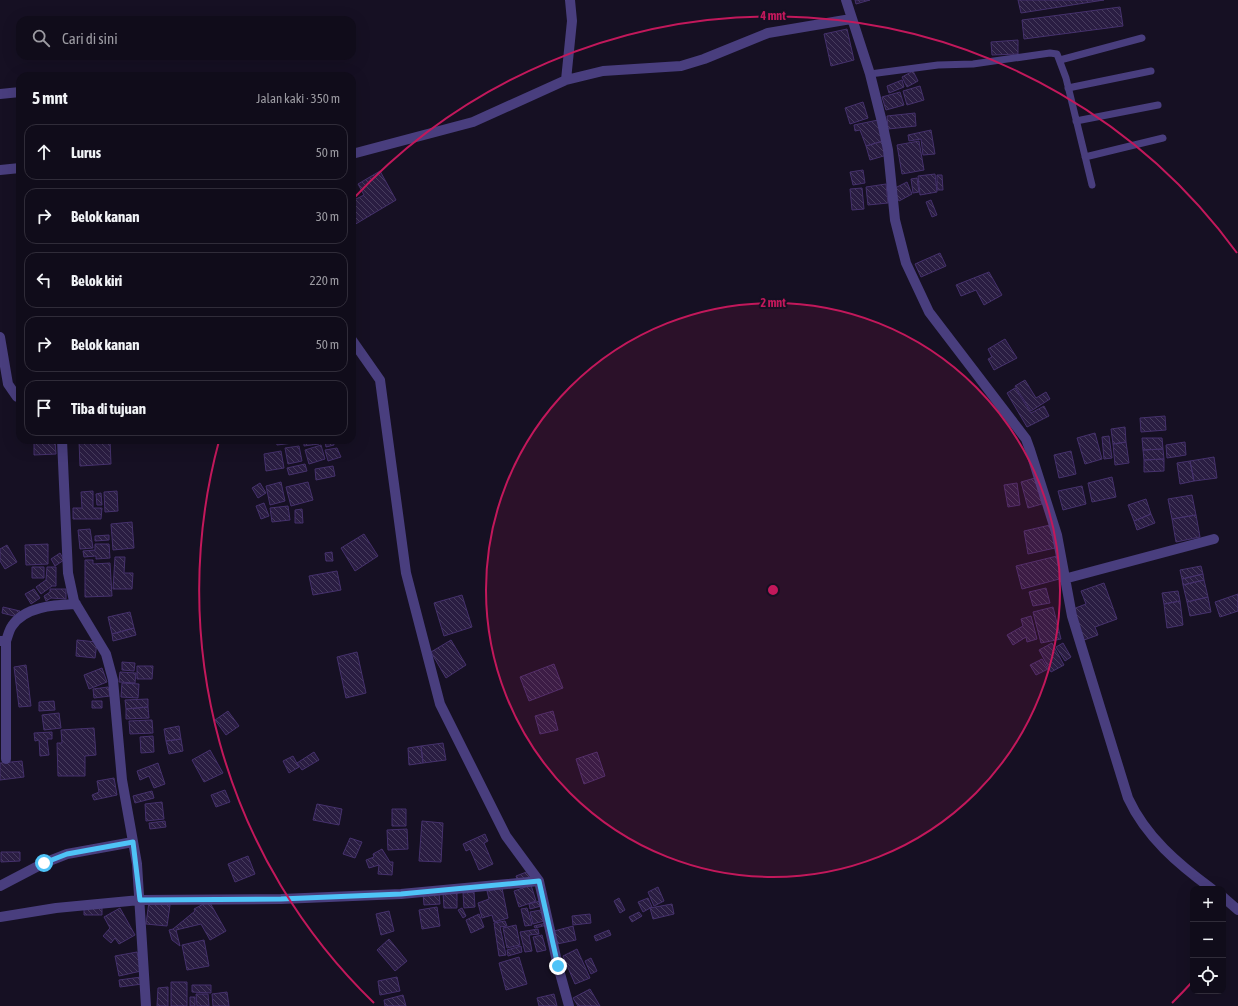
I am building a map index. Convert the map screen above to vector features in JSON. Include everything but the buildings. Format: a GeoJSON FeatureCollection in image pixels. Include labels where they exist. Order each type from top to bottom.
{"type":"FeatureCollection","features":[{"type":"Feature","properties":{"kind":"street"},"geometry":{"type":"LineString","coordinates":[[566,80],[572,21],[570,0]]}},
{"type":"Feature","properties":{"kind":"street"},"geometry":{"type":"LineString","coordinates":[[846,0],[870,74],[882,122],[888,150],[895,220],[906,262],[929,312],[1026,439],[1045,493],[1057,536],[1072,616],[1130,804],[1148,831],[1166,851],[1182,867],[1208,886]]}},
{"type":"Feature","properties":{"kind":"street"},"geometry":{"type":"LineString","coordinates":[[356,153],[473,122],[566,80],[603,71],[681,66],[704,59],[768,33],[851,19]]}},
{"type":"Feature","properties":{"kind":"street"},"geometry":{"type":"LineString","coordinates":[[0,94],[16,92]]}},
{"type":"Feature","properties":{"kind":"street"},"geometry":{"type":"LineString","coordinates":[[0,170],[16,168]]}},
{"type":"Feature","properties":{"kind":"street"},"geometry":{"type":"LineString","coordinates":[[0,337],[8,384],[16,395]]}},
{"type":"Feature","properties":{"kind":"street"},"geometry":{"type":"LineString","coordinates":[[356,346],[380,380],[406,573],[440,704],[506,836],[539,881],[558,966],[569,1006]]}},
{"type":"Feature","properties":{"kind":"street"},"geometry":{"type":"LineString","coordinates":[[62,444],[68,573],[70,587],[76,604],[100,642],[108,661],[115,700],[122,780],[133,842],[140,900],[146,1006]]}},
{"type":"Feature","properties":{"kind":"street"},"geometry":{"type":"LineString","coordinates":[[1064,579],[1214,539]]}},
{"type":"Feature","properties":{"kind":"street"},"geometry":{"type":"LineString","coordinates":[[6,759],[3,641],[16,621],[27,614],[46,605],[76,604]]}},
{"type":"Feature","properties":{"kind":"street"},"geometry":{"type":"LineString","coordinates":[[0,886],[44,863],[67,854],[133,842]]}},
{"type":"Feature","properties":{"kind":"street"},"geometry":{"type":"LineString","coordinates":[[0,917],[56,908],[140,900],[281,899],[401,894],[539,881]]}},
{"type":"Feature","properties":{"kind":"street"},"geometry":{"type":"LineString","coordinates":[[1226,900],[1238,910]]}},
{"type":"Feature","properties":{"kind":"lane"},"geometry":{"type":"LineString","coordinates":[[1060,60],[1142,38]]}},
{"type":"Feature","properties":{"kind":"lane"},"geometry":{"type":"LineString","coordinates":[[870,74],[938,65],[973,64],[1054,53],[1057,54],[1068,88],[1092,185]]}},
{"type":"Feature","properties":{"kind":"lane"},"geometry":{"type":"LineString","coordinates":[[1068,88],[1151,71]]}},
{"type":"Feature","properties":{"kind":"lane"},"geometry":{"type":"LineString","coordinates":[[1076,121],[1158,105]]}},
{"type":"Feature","properties":{"kind":"lane"},"geometry":{"type":"LineString","coordinates":[[1085,157],[1163,138]]}},
{"type":"Feature","properties":{"kind":"route"},"geometry":{"type":"LineString","coordinates":[[44,863],[67,854],[133,842],[137,864],[140,900],[197,898],[281,899],[401,894],[539,881],[558,966]]}}]}
